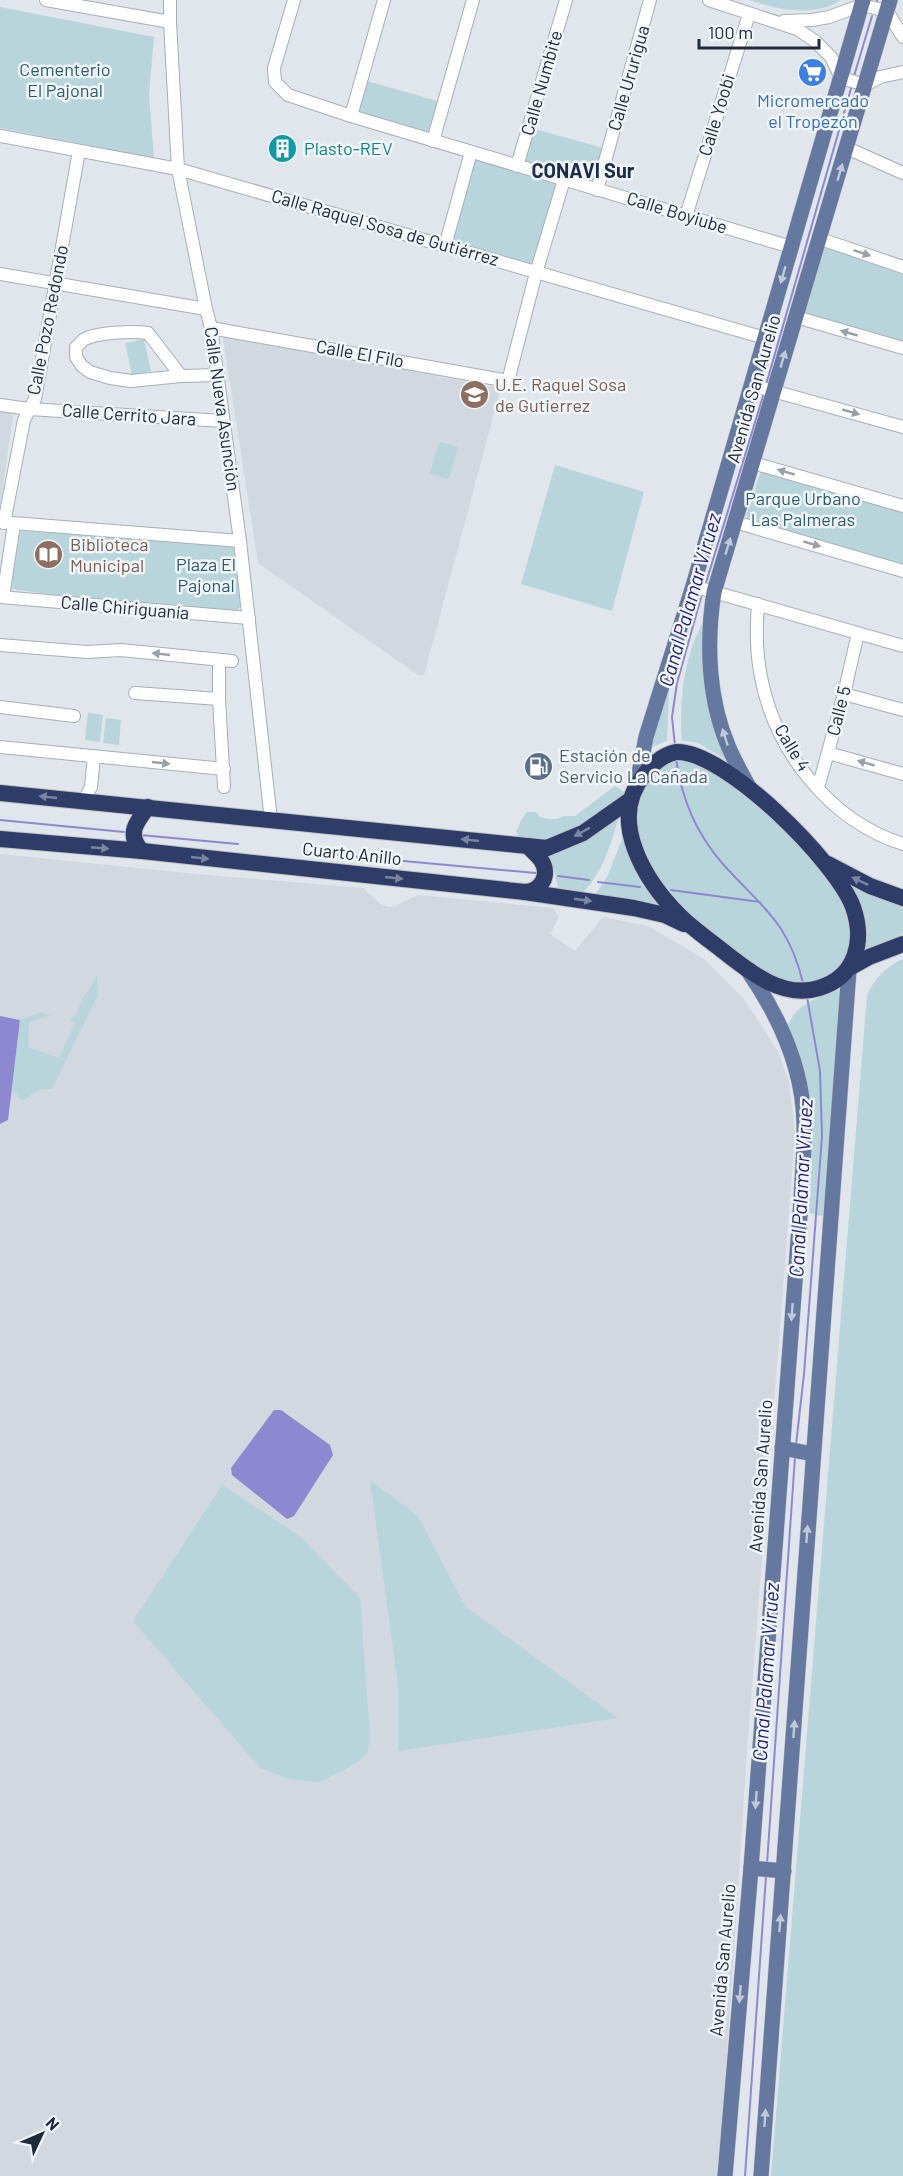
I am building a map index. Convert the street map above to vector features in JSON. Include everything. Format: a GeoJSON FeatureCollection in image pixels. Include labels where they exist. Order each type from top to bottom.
{"type":"FeatureCollection","features":[{"type":"Feature","properties":{"kind":"highway"},"geometry":{"type":"LineString","coordinates":[[850,969],[857,943],[857,926],[853,908],[845,891],[820,858],[782,817],[750,789],[720,768],[690,753],[676,752],[655,763],[637,784],[630,800],[628,823],[641,862],[665,899],[680,916],[748,970],[783,988],[809,990],[834,982],[869,957],[903,944]]}},
{"type":"Feature","properties":{"kind":"highway","name":"Cuarto Anillo"},"geometry":{"type":"LineString","coordinates":[[2,793],[547,848],[583,833],[630,800]]}},
{"type":"Feature","properties":{"kind":"highway"},"geometry":{"type":"LineString","coordinates":[[142,851],[136,845],[133,836],[134,826],[148,807]]}},
{"type":"Feature","properties":{"kind":"highway","name":"Cuarto Anillo"},"geometry":{"type":"LineString","coordinates":[[0,839],[142,851],[525,892],[634,908],[665,915],[695,929]]}},
{"type":"Feature","properties":{"kind":"highway"},"geometry":{"type":"LineString","coordinates":[[525,892],[539,887],[545,873],[541,859],[528,846]]}},
{"type":"Feature","properties":{"kind":"highway"},"geometry":{"type":"LineString","coordinates":[[820,858],[870,886],[903,898]]}},
{"type":"Feature","properties":{"kind":"main road","name":"Avenida San Aurelio"},"geometry":{"type":"LineString","coordinates":[[750,789],[728,747],[718,716],[704,590],[765,338],[843,78],[863,3]]}},
{"type":"Feature","properties":{"kind":"main road","name":"Avenida San Aurelio"},"geometry":{"type":"LineString","coordinates":[[637,784],[646,737],[704,590],[735,522],[772,391],[821,239],[887,7]]}},
{"type":"Feature","properties":{"kind":"main road"},"geometry":{"type":"LineString","coordinates":[[761,2176],[779,1871],[809,1453],[850,969]]}},
{"type":"Feature","properties":{"kind":"main road","name":"Avenida San Aurelio"},"geometry":{"type":"LineString","coordinates":[[725,2176],[754,1869],[785,1449],[804,1122],[797,1072],[782,1026],[766,996],[748,970]]}},
{"type":"Feature","properties":{"kind":"main road"},"geometry":{"type":"LineString","coordinates":[[785,1449],[809,1453]]}},
{"type":"Feature","properties":{"kind":"main road"},"geometry":{"type":"LineString","coordinates":[[754,1869],[779,1871]]}},
{"type":"Feature","properties":{"kind":"street"},"geometry":{"type":"LineString","coordinates":[[46,0],[170,22]]}},
{"type":"Feature","properties":{"kind":"street","name":"Calle Nueva Asunción"},"geometry":{"type":"LineString","coordinates":[[170,0],[178,169],[211,328],[218,375],[240,541],[271,820]]}},
{"type":"Feature","properties":{"kind":"street","name":"Calle Boyiube"},"geometry":{"type":"LineString","coordinates":[[294,0],[274,68],[275,82],[288,95],[433,141],[791,247]]}},
{"type":"Feature","properties":{"kind":"street"},"geometry":{"type":"LineString","coordinates":[[351,116],[384,0]]}},
{"type":"Feature","properties":{"kind":"street"},"geometry":{"type":"LineString","coordinates":[[433,141],[472,0]]}},
{"type":"Feature","properties":{"kind":"street","name":"Calle Numbite"},"geometry":{"type":"LineString","coordinates":[[517,166],[566,0]]}},
{"type":"Feature","properties":{"kind":"street","name":"Calle Ururigua"},"geometry":{"type":"LineString","coordinates":[[597,190],[650,0]]}},
{"type":"Feature","properties":{"kind":"street"},"geometry":{"type":"LineString","coordinates":[[709,0],[797,29],[815,40],[831,57],[843,78],[864,84],[880,77],[903,72]]}},
{"type":"Feature","properties":{"kind":"street"},"geometry":{"type":"LineString","coordinates":[[776,21],[794,22],[829,17],[863,3],[887,7],[903,37]]}},
{"type":"Feature","properties":{"kind":"street","name":"Calle Yoobi"},"geometry":{"type":"LineString","coordinates":[[686,216],[749,14]]}},
{"type":"Feature","properties":{"kind":"street","name":"Calle Raquel Sosa de Gutiérrez"},"geometry":{"type":"LineString","coordinates":[[0,136],[178,169],[765,338]]}},
{"type":"Feature","properties":{"kind":"street"},"geometry":{"type":"LineString","coordinates":[[847,148],[903,173]]}},
{"type":"Feature","properties":{"kind":"street","name":"Calle Pozo Redondo"},"geometry":{"type":"LineString","coordinates":[[2,597],[6,523],[24,420],[35,399],[79,151]]}},
{"type":"Feature","properties":{"kind":"street"},"geometry":{"type":"LineString","coordinates":[[445,246],[471,152]]}},
{"type":"Feature","properties":{"kind":"street"},"geometry":{"type":"LineString","coordinates":[[536,273],[564,180]]}},
{"type":"Feature","properties":{"kind":"street"},"geometry":{"type":"LineString","coordinates":[[821,239],[903,267]]}},
{"type":"Feature","properties":{"kind":"street","name":"Calle El Filo"},"geometry":{"type":"LineString","coordinates":[[211,328],[508,381],[536,273]]}},
{"type":"Feature","properties":{"kind":"street"},"geometry":{"type":"LineString","coordinates":[[0,274],[206,309]]}},
{"type":"Feature","properties":{"kind":"street"},"geometry":{"type":"LineString","coordinates":[[796,317],[903,348]]}},
{"type":"Feature","properties":{"kind":"street"},"geometry":{"type":"LineString","coordinates":[[181,376],[148,333],[130,332],[95,336],[84,339],[76,347],[76,357],[82,366],[90,372],[110,378],[131,381],[218,375]]}},
{"type":"Feature","properties":{"kind":"street"},"geometry":{"type":"LineString","coordinates":[[753,385],[903,427]]}},
{"type":"Feature","properties":{"kind":"street","name":"Calle Cerrito Jara"},"geometry":{"type":"LineString","coordinates":[[0,405],[29,409],[223,421]]}},
{"type":"Feature","properties":{"kind":"street"},"geometry":{"type":"LineString","coordinates":[[753,463],[903,506]]}},
{"type":"Feature","properties":{"kind":"street"},"geometry":{"type":"LineString","coordinates":[[735,522],[903,571]]}},
{"type":"Feature","properties":{"kind":"street"},"geometry":{"type":"LineString","coordinates":[[6,523],[240,541]]}},
{"type":"Feature","properties":{"kind":"street"},"geometry":{"type":"LineString","coordinates":[[704,590],[903,646]]}},
{"type":"Feature","properties":{"kind":"street","name":"Calle Chiriguanía"},"geometry":{"type":"LineString","coordinates":[[2,597],[249,618]]}},
{"type":"Feature","properties":{"kind":"street","name":"Calle 4"},"geometry":{"type":"LineString","coordinates":[[758,604],[757,654],[768,703],[788,748],[818,788],[854,820],[903,844]]}},
{"type":"Feature","properties":{"kind":"street","name":"Calle 5"},"geometry":{"type":"LineString","coordinates":[[818,788],[858,633]]}},
{"type":"Feature","properties":{"kind":"street"},"geometry":{"type":"LineString","coordinates":[[0,645],[87,652],[121,650],[232,661]]}},
{"type":"Feature","properties":{"kind":"street"},"geometry":{"type":"LineString","coordinates":[[219,660],[224,787]]}},
{"type":"Feature","properties":{"kind":"street"},"geometry":{"type":"LineString","coordinates":[[135,693],[219,699]]}},
{"type":"Feature","properties":{"kind":"street"},"geometry":{"type":"LineString","coordinates":[[844,694],[903,710]]}},
{"type":"Feature","properties":{"kind":"street"},"geometry":{"type":"LineString","coordinates":[[0,707],[74,716]]}},
{"type":"Feature","properties":{"kind":"street"},"geometry":{"type":"LineString","coordinates":[[0,747],[224,769]]}},
{"type":"Feature","properties":{"kind":"street"},"geometry":{"type":"LineString","coordinates":[[828,753],[903,774]]}},
{"type":"Feature","properties":{"kind":"street"},"geometry":{"type":"LineString","coordinates":[[78,800],[84,800],[91,787],[98,757]]}},
{"type":"Feature","properties":{"kind":"street"},"geometry":{"type":"LineString","coordinates":[[98,757],[99,787],[103,796],[110,803]]}},
{"type":"Feature","properties":{"kind":"shaded area"},"geometry":{"type":"Polygon","coordinates":[[[227,336],[494,387],[499,390],[424,675],[418,675],[258,563],[223,338],[227,336]]]}},
{"type":"Feature","properties":{"kind":"shaded area"},"geometry":{"type":"Polygon","coordinates":[[[0,409],[9,411],[13,417],[0,507],[0,409]]]}},
{"type":"Feature","properties":{"kind":"shaded area"},"geometry":{"type":"Polygon","coordinates":[[[0,854],[363,888],[382,905],[389,907],[418,895],[553,908],[559,917],[550,934],[575,951],[603,917],[648,926],[704,959],[743,998],[778,1051],[789,1082],[795,1133],[747,1751],[719,2176],[0,2176],[0,854]]]}},
{"type":"Feature","properties":{"kind":"shaded area"},"geometry":{"type":"Polygon","coordinates":[[[0,1016],[20,1020],[8,1120],[0,1124],[0,1016]]]}},
{"type":"Feature","properties":{"kind":"shaded area"},"geometry":{"type":"Polygon","coordinates":[[[274,1410],[281,1410],[330,1445],[333,1455],[294,1516],[287,1519],[232,1475],[231,1468],[274,1410]]]}},
{"type":"Feature","properties":{"kind":"green space"},"geometry":{"type":"Polygon","coordinates":[[[749,0],[841,0],[819,9],[795,10],[749,0]]]}},
{"type":"Feature","properties":{"kind":"green space","name":"Cementerio El Pajonal"},"geometry":{"type":"Polygon","coordinates":[[[0,7],[154,37],[149,94],[154,158],[0,128],[0,7]]]}},
{"type":"Feature","properties":{"kind":"green space"},"geometry":{"type":"Polygon","coordinates":[[[367,81],[441,102],[430,132],[360,114],[358,111],[367,81]]]}},
{"type":"Feature","properties":{"kind":"green space"},"geometry":{"type":"Polygon","coordinates":[[[531,128],[607,149],[594,180],[590,181],[525,161],[523,156],[531,128]]]}},
{"type":"Feature","properties":{"kind":"green space"},"geometry":{"type":"Polygon","coordinates":[[[475,158],[554,181],[555,186],[533,265],[530,267],[451,241],[475,158]]]}},
{"type":"Feature","properties":{"kind":"green space"},"geometry":{"type":"Polygon","coordinates":[[[825,245],[903,271],[903,343],[804,314],[825,245]]]}},
{"type":"Feature","properties":{"kind":"green space"},"geometry":{"type":"Polygon","coordinates":[[[144,339],[151,371],[132,375],[125,343],[144,339]]]}},
{"type":"Feature","properties":{"kind":"green space"},"geometry":{"type":"Polygon","coordinates":[[[439,442],[458,447],[449,479],[430,474],[439,442]]]}},
{"type":"Feature","properties":{"kind":"green space"},"geometry":{"type":"Polygon","coordinates":[[[555,465],[644,492],[612,611],[521,584],[555,465]]]}},
{"type":"Feature","properties":{"kind":"green space","name":"Parque Urbano Las Palmeras"},"geometry":{"type":"Polygon","coordinates":[[[761,471],[903,510],[903,566],[748,520],[746,515],[761,471]]]}},
{"type":"Feature","properties":{"kind":"green space","name":"Plaza El Pajonal"},"geometry":{"type":"Polygon","coordinates":[[[20,531],[235,545],[243,603],[237,611],[11,589],[20,531]]]}},
{"type":"Feature","properties":{"kind":"green space"},"geometry":{"type":"Polygon","coordinates":[[[703,622],[704,646],[728,761],[698,743],[682,740],[681,710],[684,679],[691,650],[703,622]]]}},
{"type":"Feature","properties":{"kind":"green space"},"geometry":{"type":"Polygon","coordinates":[[[667,689],[669,690],[667,741],[649,748],[667,689]]]}},
{"type":"Feature","properties":{"kind":"green space"},"geometry":{"type":"Polygon","coordinates":[[[88,713],[103,715],[100,742],[85,740],[88,713]]]}},
{"type":"Feature","properties":{"kind":"green space"},"geometry":{"type":"Polygon","coordinates":[[[106,718],[121,720],[119,745],[103,743],[106,718]]]}},
{"type":"Feature","properties":{"kind":"green space"},"geometry":{"type":"Polygon","coordinates":[[[686,758],[741,790],[796,839],[847,904],[851,942],[845,960],[835,973],[817,983],[788,985],[728,950],[663,888],[637,838],[635,806],[641,792],[669,759],[686,758]]]}},
{"type":"Feature","properties":{"kind":"green space"},"geometry":{"type":"Polygon","coordinates":[[[615,786],[624,792],[617,803],[558,839],[543,843],[519,838],[516,832],[527,812],[536,812],[540,817],[550,819],[575,816],[615,786]]]}},
{"type":"Feature","properties":{"kind":"green space"},"geometry":{"type":"Polygon","coordinates":[[[620,814],[605,858],[588,887],[580,895],[559,892],[554,869],[544,854],[620,814]]]}},
{"type":"Feature","properties":{"kind":"green space"},"geometry":{"type":"Polygon","coordinates":[[[623,837],[645,884],[664,911],[595,895],[607,877],[623,837]]]}},
{"type":"Feature","properties":{"kind":"green space"},"geometry":{"type":"Polygon","coordinates":[[[846,880],[903,902],[903,934],[862,953],[846,880]]]}},
{"type":"Feature","properties":{"kind":"green space"},"geometry":{"type":"Polygon","coordinates":[[[903,959],[903,2176],[771,2176],[867,995],[882,973],[903,959]]]}},
{"type":"Feature","properties":{"kind":"green space"},"geometry":{"type":"Polygon","coordinates":[[[97,974],[98,995],[52,1089],[38,1090],[23,1101],[11,1092],[20,1020],[39,1013],[52,1015],[29,1022],[28,1047],[59,1058],[75,1022],[69,1020],[77,1014],[82,998],[97,974]]]}},
{"type":"Feature","properties":{"kind":"green space"},"geometry":{"type":"Polygon","coordinates":[[[842,989],[826,1217],[805,1212],[809,1121],[787,1028],[796,1012],[809,1002],[842,989]]]}},
{"type":"Feature","properties":{"kind":"green space"},"geometry":{"type":"Polygon","coordinates":[[[370,1480],[418,1516],[465,1606],[618,1718],[398,1751],[398,1685],[370,1480]]]}},
{"type":"Feature","properties":{"kind":"green space"},"geometry":{"type":"Polygon","coordinates":[[[222,1485],[301,1537],[360,1598],[370,1738],[367,1754],[350,1767],[320,1782],[292,1780],[260,1768],[133,1621],[222,1485]]]}},
{"type":"Feature","properties":{"kind":"waterway","name":"Canal Palamar Viruez"},"geometry":{"type":"LineString","coordinates":[[854,76],[872,16]]}},
{"type":"Feature","properties":{"kind":"waterway","name":"Canal Palamar Viruez"},"geometry":{"type":"LineString","coordinates":[[766,385],[852,85]]}},
{"type":"Feature","properties":{"kind":"waterway","name":"Canal Palamar Viruez"},"geometry":{"type":"LineString","coordinates":[[705,586],[764,393]]}},
{"type":"Feature","properties":{"kind":"waterway","name":"Canal Palamar Viruez"},"geometry":{"type":"LineString","coordinates":[[675,746],[672,717],[677,683],[702,594]]}},
{"type":"Feature","properties":{"kind":"waterway","name":"Canal Palamar Viruez"},"geometry":{"type":"LineString","coordinates":[[676,758],[682,787],[697,827],[722,863],[781,929],[790,944],[803,983]]}},
{"type":"Feature","properties":{"kind":"waterway"},"geometry":{"type":"LineString","coordinates":[[0,820],[124,832]]}},
{"type":"Feature","properties":{"kind":"waterway"},"geometry":{"type":"LineString","coordinates":[[140,835],[238,844]]}},
{"type":"Feature","properties":{"kind":"waterway"},"geometry":{"type":"LineString","coordinates":[[305,852],[536,873]]}},
{"type":"Feature","properties":{"kind":"waterway"},"geometry":{"type":"LineString","coordinates":[[558,876],[589,880]]}},
{"type":"Feature","properties":{"kind":"waterway"},"geometry":{"type":"LineString","coordinates":[[598,882],[640,887]]}},
{"type":"Feature","properties":{"kind":"waterway"},"geometry":{"type":"LineString","coordinates":[[671,890],[760,902]]}},
{"type":"Feature","properties":{"kind":"waterway","name":"Canal Palamar Viruez"},"geometry":{"type":"LineString","coordinates":[[796,1445],[804,1374],[822,1136],[820,1071],[807,997]]}},
{"type":"Feature","properties":{"kind":"waterway","name":"Canal Palamar Viruez"},"geometry":{"type":"LineString","coordinates":[[767,1864],[795,1457]]}},
{"type":"Feature","properties":{"kind":"waterway","name":"Canal Palamar Viruez"},"geometry":{"type":"LineString","coordinates":[[745,2176],[766,1876]]}},
{"type":"Feature","properties":{"kind":"place","name":"Micromercado el Tropezón"},"geometry":{"type":"Point","coordinates":[813,72]}},
{"type":"Feature","properties":{"kind":"place","name":"Plasto-REV"},"geometry":{"type":"Point","coordinates":[283,149]}},
{"type":"Feature","properties":{"kind":"place","name":"U.E. Raquel Sosa de Gutierrez"},"geometry":{"type":"Point","coordinates":[474,395]}},
{"type":"Feature","properties":{"kind":"place","name":"Biblioteca Municipal"},"geometry":{"type":"Point","coordinates":[49,555]}},
{"type":"Feature","properties":{"kind":"place","name":"Estación de Servicio La Cañada"},"geometry":{"type":"Point","coordinates":[538,766]}},
{"type":"Feature","properties":{"kind":"district","name":"CONAVI Sur"},"geometry":{"type":"Point","coordinates":[583,171]}}]}
